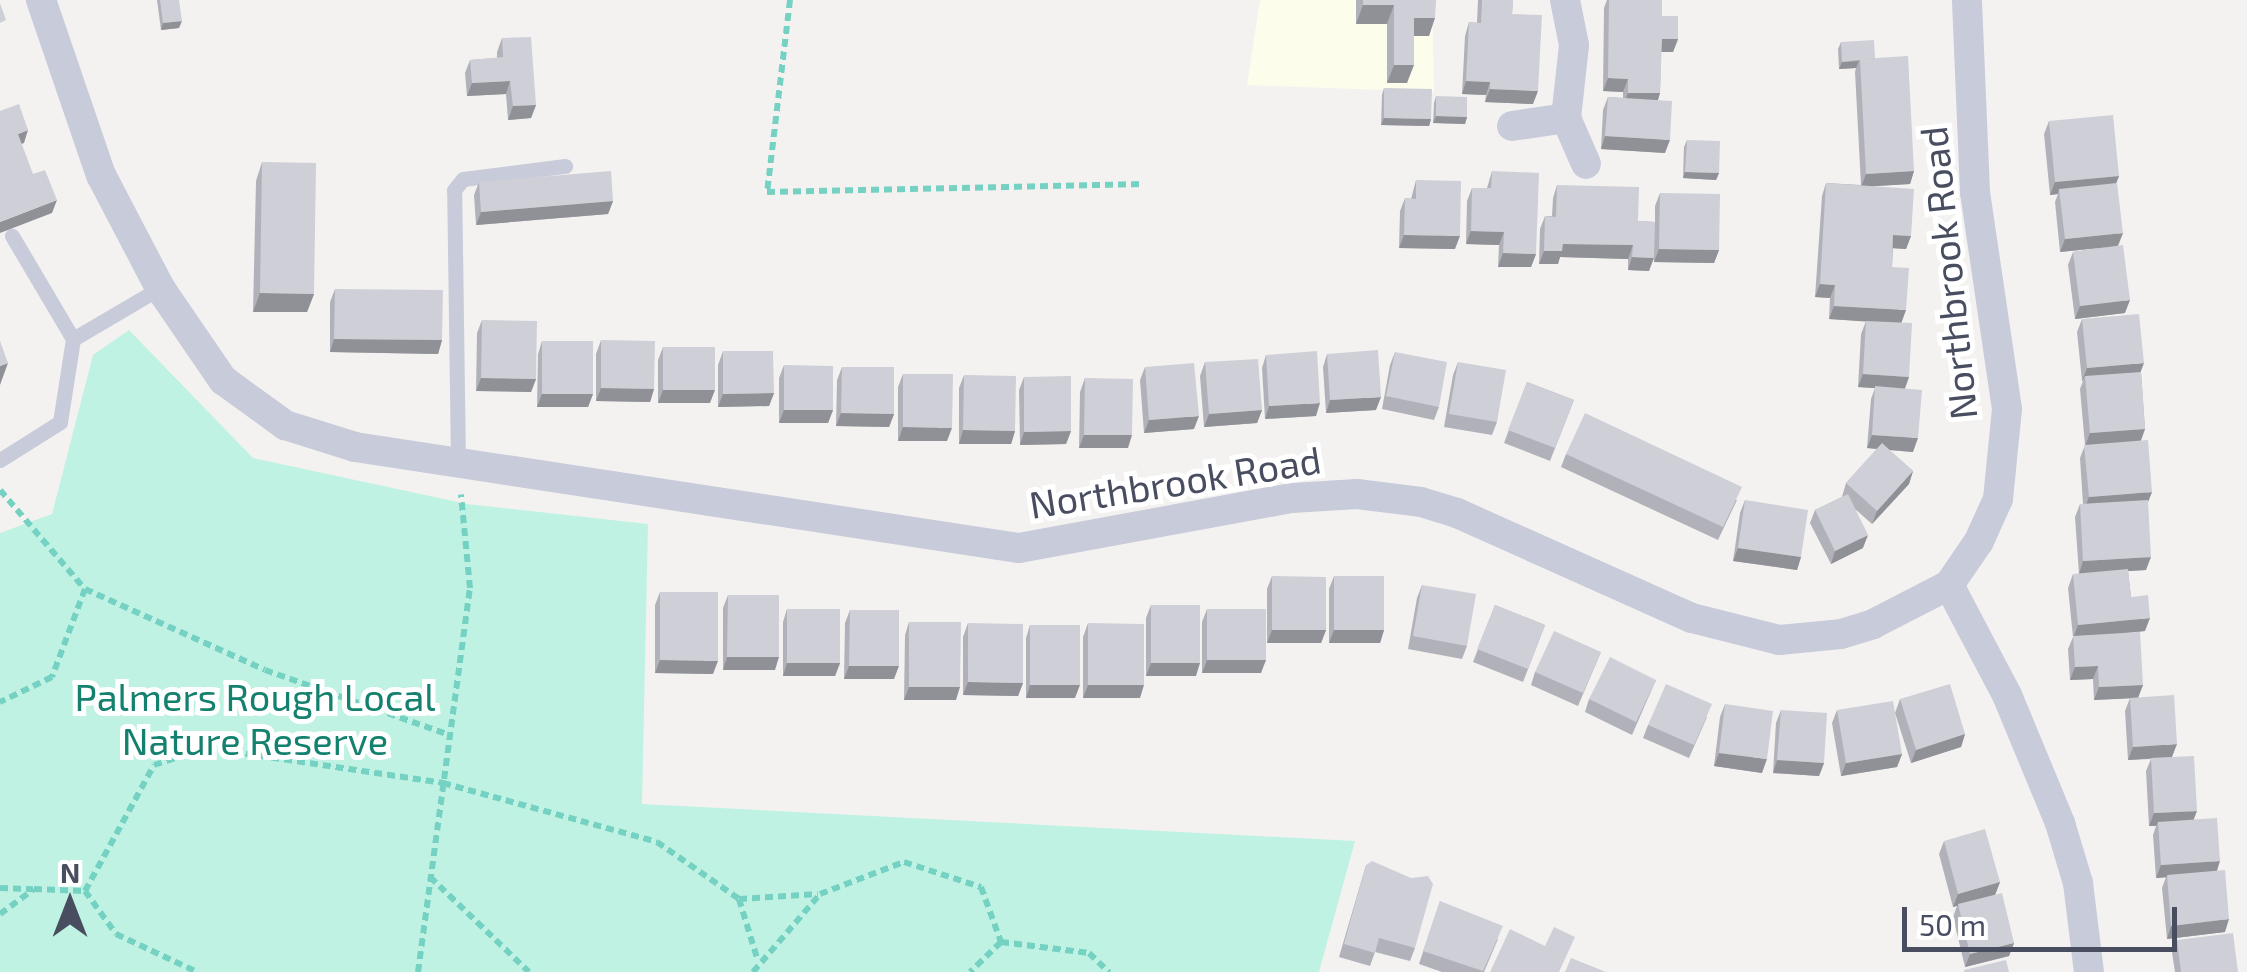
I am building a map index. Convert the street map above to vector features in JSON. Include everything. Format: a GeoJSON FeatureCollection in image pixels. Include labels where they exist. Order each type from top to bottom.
{"type":"FeatureCollection","features":[{"type":"Feature","properties":{"kind":"street","name":"Northbrook Road"},"geometry":{"type":"LineString","coordinates":[[41,0],[101,175],[160,288],[223,380],[285,424],[355,447],[1019,548],[1292,498],[1357,494],[1421,502],[1457,513],[1692,618],[1779,640],[1842,634],[1873,624],[1949,584],[1979,541],[1998,499],[2008,409],[1975,192],[1967,0]]}},
{"type":"Feature","properties":{"kind":"street"},"geometry":{"type":"LineString","coordinates":[[1564,0],[1574,45],[1566,118],[1586,164]]}},
{"type":"Feature","properties":{"kind":"street"},"geometry":{"type":"LineString","coordinates":[[1512,126],[1566,118]]}},
{"type":"Feature","properties":{"kind":"street"},"geometry":{"type":"LineString","coordinates":[[1949,584],[2007,695],[2060,824],[2078,883],[2089,972]]}},
{"type":"Feature","properties":{"kind":"lane"},"geometry":{"type":"LineString","coordinates":[[458,463],[454,190],[464,179],[565,166]]}},
{"type":"Feature","properties":{"kind":"lane"},"geometry":{"type":"LineString","coordinates":[[0,460],[60,422],[74,339],[12,236]]}},
{"type":"Feature","properties":{"kind":"lane"},"geometry":{"type":"LineString","coordinates":[[74,339],[160,288]]}},
{"type":"Feature","properties":{"kind":"path"},"geometry":{"type":"LineString","coordinates":[[790,0],[767,192],[1144,184]]}},
{"type":"Feature","properties":{"kind":"path"},"geometry":{"type":"LineString","coordinates":[[418,972],[470,588],[458,463]]}},
{"type":"Feature","properties":{"kind":"path"},"geometry":{"type":"LineString","coordinates":[[0,490],[85,589],[264,670],[450,734]]}},
{"type":"Feature","properties":{"kind":"path"},"geometry":{"type":"LineString","coordinates":[[0,702],[52,677],[85,589]]}},
{"type":"Feature","properties":{"kind":"path"},"geometry":{"type":"LineString","coordinates":[[85,891],[154,765],[207,748],[443,783],[657,842],[739,900],[758,961]]}},
{"type":"Feature","properties":{"kind":"path"},"geometry":{"type":"LineString","coordinates":[[739,900],[820,894],[904,862],[981,886],[1001,942]]}},
{"type":"Feature","properties":{"kind":"path"},"geometry":{"type":"LineString","coordinates":[[430,877],[529,972]]}},
{"type":"Feature","properties":{"kind":"path"},"geometry":{"type":"LineString","coordinates":[[0,888],[85,891]]}},
{"type":"Feature","properties":{"kind":"path"},"geometry":{"type":"LineString","coordinates":[[0,914],[34,889]]}},
{"type":"Feature","properties":{"kind":"path"},"geometry":{"type":"LineString","coordinates":[[85,891],[116,934],[197,972]]}},
{"type":"Feature","properties":{"kind":"path"},"geometry":{"type":"LineString","coordinates":[[753,972],[758,961],[820,894]]}},
{"type":"Feature","properties":{"kind":"path"},"geometry":{"type":"LineString","coordinates":[[970,972],[1001,942]]}},
{"type":"Feature","properties":{"kind":"path"},"geometry":{"type":"LineString","coordinates":[[1001,942],[1089,953],[1109,972]]}},
{"type":"Feature","properties":{"kind":"shaded area"},"geometry":{"type":"Polygon","coordinates":[[[1260,0],[1432,0],[1434,92],[1247,85],[1260,0]]]}},
{"type":"Feature","properties":{"kind":"green space","name":"Palmers Rough Local Nature Reserve"},"geometry":{"type":"Polygon","coordinates":[[[129,330],[253,458],[467,504],[648,524],[642,804],[1355,841],[1319,972],[0,972],[0,533],[52,514],[93,355],[129,330]]]}},
{"type":"Feature","properties":{"kind":"building"},"geometry":{"type":"Polygon","coordinates":[[[160,0],[179,0],[182,21],[163,23],[160,0]]]}},
{"type":"Feature","properties":{"kind":"building"},"geometry":{"type":"Polygon","coordinates":[[[1363,0],[1436,0],[1435,18],[1414,18],[1414,65],[1394,65],[1394,5],[1363,5],[1363,0]]]}},
{"type":"Feature","properties":{"kind":"building"},"geometry":{"type":"Polygon","coordinates":[[[1482,0],[1513,0],[1512,14],[1542,15],[1538,91],[1490,89],[1490,82],[1466,81],[1469,22],[1481,23],[1482,0]]]}},
{"type":"Feature","properties":{"kind":"building"},"geometry":{"type":"Polygon","coordinates":[[[1609,0],[1662,0],[1662,16],[1678,16],[1678,39],[1662,39],[1660,93],[1628,93],[1628,79],[1608,78],[1609,0]]]}},
{"type":"Feature","properties":{"kind":"building"},"geometry":{"type":"Polygon","coordinates":[[[531,37],[536,105],[513,106],[510,81],[472,83],[470,60],[503,57],[502,38],[531,37]]]}},
{"type":"Feature","properties":{"kind":"building"},"geometry":{"type":"Polygon","coordinates":[[[1874,40],[1875,58],[1842,62],[1841,42],[1874,40]]]}},
{"type":"Feature","properties":{"kind":"building"},"geometry":{"type":"Polygon","coordinates":[[[1908,56],[1914,171],[1866,174],[1860,59],[1908,56]]]}},
{"type":"Feature","properties":{"kind":"building"},"geometry":{"type":"Polygon","coordinates":[[[1384,88],[1432,89],[1431,119],[1384,118],[1384,88]]]}},
{"type":"Feature","properties":{"kind":"building"},"geometry":{"type":"Polygon","coordinates":[[[1436,96],[1467,97],[1467,117],[1436,116],[1436,96]]]}},
{"type":"Feature","properties":{"kind":"building"},"geometry":{"type":"Polygon","coordinates":[[[1608,97],[1672,101],[1670,140],[1605,136],[1608,97]]]}},
{"type":"Feature","properties":{"kind":"building"},"geometry":{"type":"Polygon","coordinates":[[[19,104],[28,130],[18,134],[33,174],[45,170],[57,200],[0,222],[0,111],[19,104]]]}},
{"type":"Feature","properties":{"kind":"building"},"geometry":{"type":"Polygon","coordinates":[[[2113,115],[2119,176],[2055,182],[2049,121],[2113,115]]]}},
{"type":"Feature","properties":{"kind":"building"},"geometry":{"type":"Polygon","coordinates":[[[1687,140],[1720,141],[1719,173],[1685,172],[1687,140]]]}},
{"type":"Feature","properties":{"kind":"building"},"geometry":{"type":"Polygon","coordinates":[[[262,162],[316,163],[314,294],[260,293],[262,162]]]}},
{"type":"Feature","properties":{"kind":"building"},"geometry":{"type":"Polygon","coordinates":[[[611,171],[613,201],[481,212],[479,182],[611,171]]]}},
{"type":"Feature","properties":{"kind":"building"},"geometry":{"type":"Polygon","coordinates":[[[1492,171],[1539,173],[1536,254],[1503,253],[1504,232],[1471,231],[1472,188],[1491,188],[1492,171]]]}},
{"type":"Feature","properties":{"kind":"building"},"geometry":{"type":"Polygon","coordinates":[[[1416,180],[1461,181],[1460,236],[1404,235],[1405,198],[1416,199],[1416,180]]]}},
{"type":"Feature","properties":{"kind":"building"},"geometry":{"type":"Polygon","coordinates":[[[1826,183],[1914,189],[1911,236],[1893,235],[1892,267],[1909,268],[1906,310],[1834,306],[1835,285],[1820,284],[1826,183]]]}},
{"type":"Feature","properties":{"kind":"building"},"geometry":{"type":"Polygon","coordinates":[[[2117,183],[2123,233],[2065,239],[2059,189],[2117,183]]]}},
{"type":"Feature","properties":{"kind":"building"},"geometry":{"type":"Polygon","coordinates":[[[1557,185],[1639,187],[1638,221],[1655,222],[1654,258],[1632,257],[1633,245],[1563,244],[1562,251],[1544,251],[1545,216],[1556,217],[1557,185]]]}},
{"type":"Feature","properties":{"kind":"building"},"geometry":{"type":"Polygon","coordinates":[[[1660,193],[1720,194],[1719,250],[1659,249],[1660,193]]]}},
{"type":"Feature","properties":{"kind":"building"},"geometry":{"type":"Polygon","coordinates":[[[2123,245],[2130,300],[2080,306],[2073,252],[2123,245]]]}},
{"type":"Feature","properties":{"kind":"building"},"geometry":{"type":"Polygon","coordinates":[[[335,289],[443,290],[442,340],[334,339],[335,289]]]}},
{"type":"Feature","properties":{"kind":"building"},"geometry":{"type":"Polygon","coordinates":[[[2139,314],[2144,363],[2087,368],[2082,319],[2139,314]]]}},
{"type":"Feature","properties":{"kind":"building"},"geometry":{"type":"Polygon","coordinates":[[[482,320],[537,321],[536,379],[481,378],[482,320]]]}},
{"type":"Feature","properties":{"kind":"building"},"geometry":{"type":"Polygon","coordinates":[[[1866,321],[1912,323],[1909,377],[1863,374],[1866,321]]]}},
{"type":"Feature","properties":{"kind":"building"},"geometry":{"type":"Polygon","coordinates":[[[601,340],[655,341],[654,389],[601,388],[601,340]]]}},
{"type":"Feature","properties":{"kind":"building"},"geometry":{"type":"Polygon","coordinates":[[[0,341],[8,363],[0,366],[0,341]]]}},
{"type":"Feature","properties":{"kind":"building"},"geometry":{"type":"Polygon","coordinates":[[[542,341],[593,341],[593,394],[542,394],[542,341]]]}},
{"type":"Feature","properties":{"kind":"building"},"geometry":{"type":"Polygon","coordinates":[[[663,347],[715,347],[715,390],[663,390],[663,347]]]}},
{"type":"Feature","properties":{"kind":"building"},"geometry":{"type":"Polygon","coordinates":[[[1378,350],[1381,397],[1330,400],[1327,354],[1378,350]]]}},
{"type":"Feature","properties":{"kind":"building"},"geometry":{"type":"Polygon","coordinates":[[[723,351],[773,351],[774,393],[723,394],[723,351]]]}},
{"type":"Feature","properties":{"kind":"building"},"geometry":{"type":"Polygon","coordinates":[[[1317,351],[1320,403],[1269,406],[1266,355],[1317,351]]]}},
{"type":"Feature","properties":{"kind":"building"},"geometry":{"type":"Polygon","coordinates":[[[1395,352],[1447,362],[1439,407],[1386,396],[1395,352]]]}},
{"type":"Feature","properties":{"kind":"building"},"geometry":{"type":"Polygon","coordinates":[[[1258,359],[1262,410],[1209,414],[1205,362],[1258,359]]]}},
{"type":"Feature","properties":{"kind":"building"},"geometry":{"type":"Polygon","coordinates":[[[1458,362],[1506,370],[1497,422],[1449,414],[1458,362]]]}},
{"type":"Feature","properties":{"kind":"building"},"geometry":{"type":"Polygon","coordinates":[[[1194,363],[1199,416],[1149,420],[1145,367],[1194,363]]]}},
{"type":"Feature","properties":{"kind":"building"},"geometry":{"type":"Polygon","coordinates":[[[784,365],[833,366],[833,410],[784,410],[784,365]]]}},
{"type":"Feature","properties":{"kind":"building"},"geometry":{"type":"Polygon","coordinates":[[[842,367],[894,367],[894,414],[841,413],[842,367]]]}},
{"type":"Feature","properties":{"kind":"building"},"geometry":{"type":"Polygon","coordinates":[[[2141,372],[2145,429],[2090,433],[2085,376],[2141,372]]]}},
{"type":"Feature","properties":{"kind":"building"},"geometry":{"type":"Polygon","coordinates":[[[903,374],[953,374],[952,428],[903,427],[903,374]]]}},
{"type":"Feature","properties":{"kind":"building"},"geometry":{"type":"Polygon","coordinates":[[[964,375],[1016,376],[1015,431],[963,430],[964,375]]]}},
{"type":"Feature","properties":{"kind":"building"},"geometry":{"type":"Polygon","coordinates":[[[1071,376],[1071,431],[1024,432],[1024,377],[1071,376]]]}},
{"type":"Feature","properties":{"kind":"building"},"geometry":{"type":"Polygon","coordinates":[[[1085,378],[1133,379],[1132,435],[1084,435],[1085,378]]]}},
{"type":"Feature","properties":{"kind":"building"},"geometry":{"type":"Polygon","coordinates":[[[1527,382],[1574,400],[1555,448],[1508,430],[1527,382]]]}},
{"type":"Feature","properties":{"kind":"building"},"geometry":{"type":"Polygon","coordinates":[[[1875,386],[1922,390],[1918,438],[1872,435],[1875,386]]]}},
{"type":"Feature","properties":{"kind":"building"},"geometry":{"type":"Polygon","coordinates":[[[1585,413],[1742,487],[1723,527],[1566,454],[1585,413]]]}},
{"type":"Feature","properties":{"kind":"building"},"geometry":{"type":"Polygon","coordinates":[[[2148,440],[2152,492],[2089,497],[2084,445],[2148,440]]]}},
{"type":"Feature","properties":{"kind":"building"},"geometry":{"type":"Polygon","coordinates":[[[1882,443],[1913,471],[1877,511],[1846,483],[1882,443]]]}},
{"type":"Feature","properties":{"kind":"building"},"geometry":{"type":"Polygon","coordinates":[[[1848,494],[1868,535],[1835,551],[1815,510],[1848,494]]]}},
{"type":"Feature","properties":{"kind":"building"},"geometry":{"type":"Polygon","coordinates":[[[1745,500],[1808,510],[1801,557],[1738,548],[1745,500]]]}},
{"type":"Feature","properties":{"kind":"building"},"geometry":{"type":"Polygon","coordinates":[[[2148,500],[2151,557],[2083,561],[2080,504],[2148,500]]]}},
{"type":"Feature","properties":{"kind":"building"},"geometry":{"type":"Polygon","coordinates":[[[2128,569],[2131,597],[2148,595],[2150,618],[2078,625],[2073,574],[2128,569]]]}},
{"type":"Feature","properties":{"kind":"building"},"geometry":{"type":"Polygon","coordinates":[[[1272,576],[1326,577],[1326,630],[1272,630],[1272,576]]]}},
{"type":"Feature","properties":{"kind":"building"},"geometry":{"type":"Polygon","coordinates":[[[1334,576],[1384,576],[1384,630],[1334,630],[1334,576]]]}},
{"type":"Feature","properties":{"kind":"building"},"geometry":{"type":"Polygon","coordinates":[[[1422,585],[1476,594],[1467,646],[1413,636],[1422,585]]]}},
{"type":"Feature","properties":{"kind":"building"},"geometry":{"type":"Polygon","coordinates":[[[660,592],[718,592],[718,661],[660,660],[660,592]]]}},
{"type":"Feature","properties":{"kind":"building"},"geometry":{"type":"Polygon","coordinates":[[[728,595],[779,595],[779,657],[727,657],[728,595]]]}},
{"type":"Feature","properties":{"kind":"building"},"geometry":{"type":"Polygon","coordinates":[[[1151,605],[1200,605],[1200,663],[1151,663],[1151,605]]]}},
{"type":"Feature","properties":{"kind":"building"},"geometry":{"type":"Polygon","coordinates":[[[1495,605],[1545,625],[1528,669],[1477,649],[1495,605]]]}},
{"type":"Feature","properties":{"kind":"building"},"geometry":{"type":"Polygon","coordinates":[[[787,609],[840,609],[840,663],[787,663],[787,609]]]}},
{"type":"Feature","properties":{"kind":"building"},"geometry":{"type":"Polygon","coordinates":[[[1207,609],[1266,609],[1266,660],[1207,660],[1207,609]]]}},
{"type":"Feature","properties":{"kind":"building"},"geometry":{"type":"Polygon","coordinates":[[[850,610],[899,610],[899,666],[849,666],[850,610]]]}},
{"type":"Feature","properties":{"kind":"building"},"geometry":{"type":"Polygon","coordinates":[[[909,622],[961,622],[960,687],[909,687],[909,622]]]}},
{"type":"Feature","properties":{"kind":"building"},"geometry":{"type":"Polygon","coordinates":[[[968,623],[1023,624],[1023,683],[968,682],[968,623]]]}},
{"type":"Feature","properties":{"kind":"building"},"geometry":{"type":"Polygon","coordinates":[[[1088,623],[1144,624],[1144,685],[1088,685],[1088,623]]]}},
{"type":"Feature","properties":{"kind":"building"},"geometry":{"type":"Polygon","coordinates":[[[1030,625],[1080,625],[1080,685],[1030,685],[1030,625]]]}},
{"type":"Feature","properties":{"kind":"building"},"geometry":{"type":"Polygon","coordinates":[[[1554,631],[1601,652],[1583,693],[1535,672],[1554,631]]]}},
{"type":"Feature","properties":{"kind":"building"},"geometry":{"type":"Polygon","coordinates":[[[2140,632],[2143,685],[2099,687],[2098,666],[2075,667],[2073,636],[2140,632]]]}},
{"type":"Feature","properties":{"kind":"building"},"geometry":{"type":"Polygon","coordinates":[[[1610,657],[1656,680],[1636,722],[1589,699],[1610,657]]]}},
{"type":"Feature","properties":{"kind":"building"},"geometry":{"type":"Polygon","coordinates":[[[1666,684],[1712,704],[1694,745],[1648,725],[1666,684]]]}},
{"type":"Feature","properties":{"kind":"building"},"geometry":{"type":"Polygon","coordinates":[[[1950,684],[1965,734],[1916,750],[1900,699],[1950,684]]]}},
{"type":"Feature","properties":{"kind":"building"},"geometry":{"type":"Polygon","coordinates":[[[2174,695],[2177,744],[2133,747],[2130,698],[2174,695]]]}},
{"type":"Feature","properties":{"kind":"building"},"geometry":{"type":"Polygon","coordinates":[[[1893,701],[1902,754],[1846,763],[1837,710],[1893,701]]]}},
{"type":"Feature","properties":{"kind":"building"},"geometry":{"type":"Polygon","coordinates":[[[1725,704],[1773,711],[1767,759],[1719,753],[1725,704]]]}},
{"type":"Feature","properties":{"kind":"building"},"geometry":{"type":"Polygon","coordinates":[[[1781,710],[1827,713],[1824,763],[1777,760],[1781,710]]]}},
{"type":"Feature","properties":{"kind":"building"},"geometry":{"type":"Polygon","coordinates":[[[2194,756],[2197,811],[2154,813],[2151,758],[2194,756]]]}},
{"type":"Feature","properties":{"kind":"building"},"geometry":{"type":"Polygon","coordinates":[[[2217,818],[2220,861],[2161,865],[2158,822],[2217,818]]]}},
{"type":"Feature","properties":{"kind":"building"},"geometry":{"type":"Polygon","coordinates":[[[1985,829],[2000,882],[1958,894],[1944,841],[1985,829]]]}},
{"type":"Feature","properties":{"kind":"building"},"geometry":{"type":"Polygon","coordinates":[[[1372,861],[1411,878],[1428,876],[1433,884],[1415,948],[1379,938],[1375,953],[1344,944],[1366,865],[1372,861]]]}},
{"type":"Feature","properties":{"kind":"building"},"geometry":{"type":"Polygon","coordinates":[[[2225,870],[2229,919],[2171,926],[2167,875],[2225,870]]]}},
{"type":"Feature","properties":{"kind":"building"},"geometry":{"type":"Polygon","coordinates":[[[2002,893],[2014,943],[1970,954],[1958,904],[2002,893]]]}},
{"type":"Feature","properties":{"kind":"building"},"geometry":{"type":"Polygon","coordinates":[[[1440,901],[1503,926],[1483,971],[1423,951],[1440,901]]]}},
{"type":"Feature","properties":{"kind":"building"},"geometry":{"type":"Polygon","coordinates":[[[1554,927],[1575,937],[1559,972],[1490,972],[1510,929],[1545,946],[1554,927]]]}},
{"type":"Feature","properties":{"kind":"building"},"geometry":{"type":"Polygon","coordinates":[[[2233,933],[2238,972],[2181,972],[2177,940],[2233,933]]]}},
{"type":"Feature","properties":{"kind":"building"},"geometry":{"type":"Polygon","coordinates":[[[1571,958],[1606,972],[1565,972],[1571,958]]]}},
{"type":"Feature","properties":{"kind":"building"},"geometry":{"type":"Polygon","coordinates":[[[2006,960],[2009,972],[1964,972],[1964,970],[2006,960]]]}}]}
